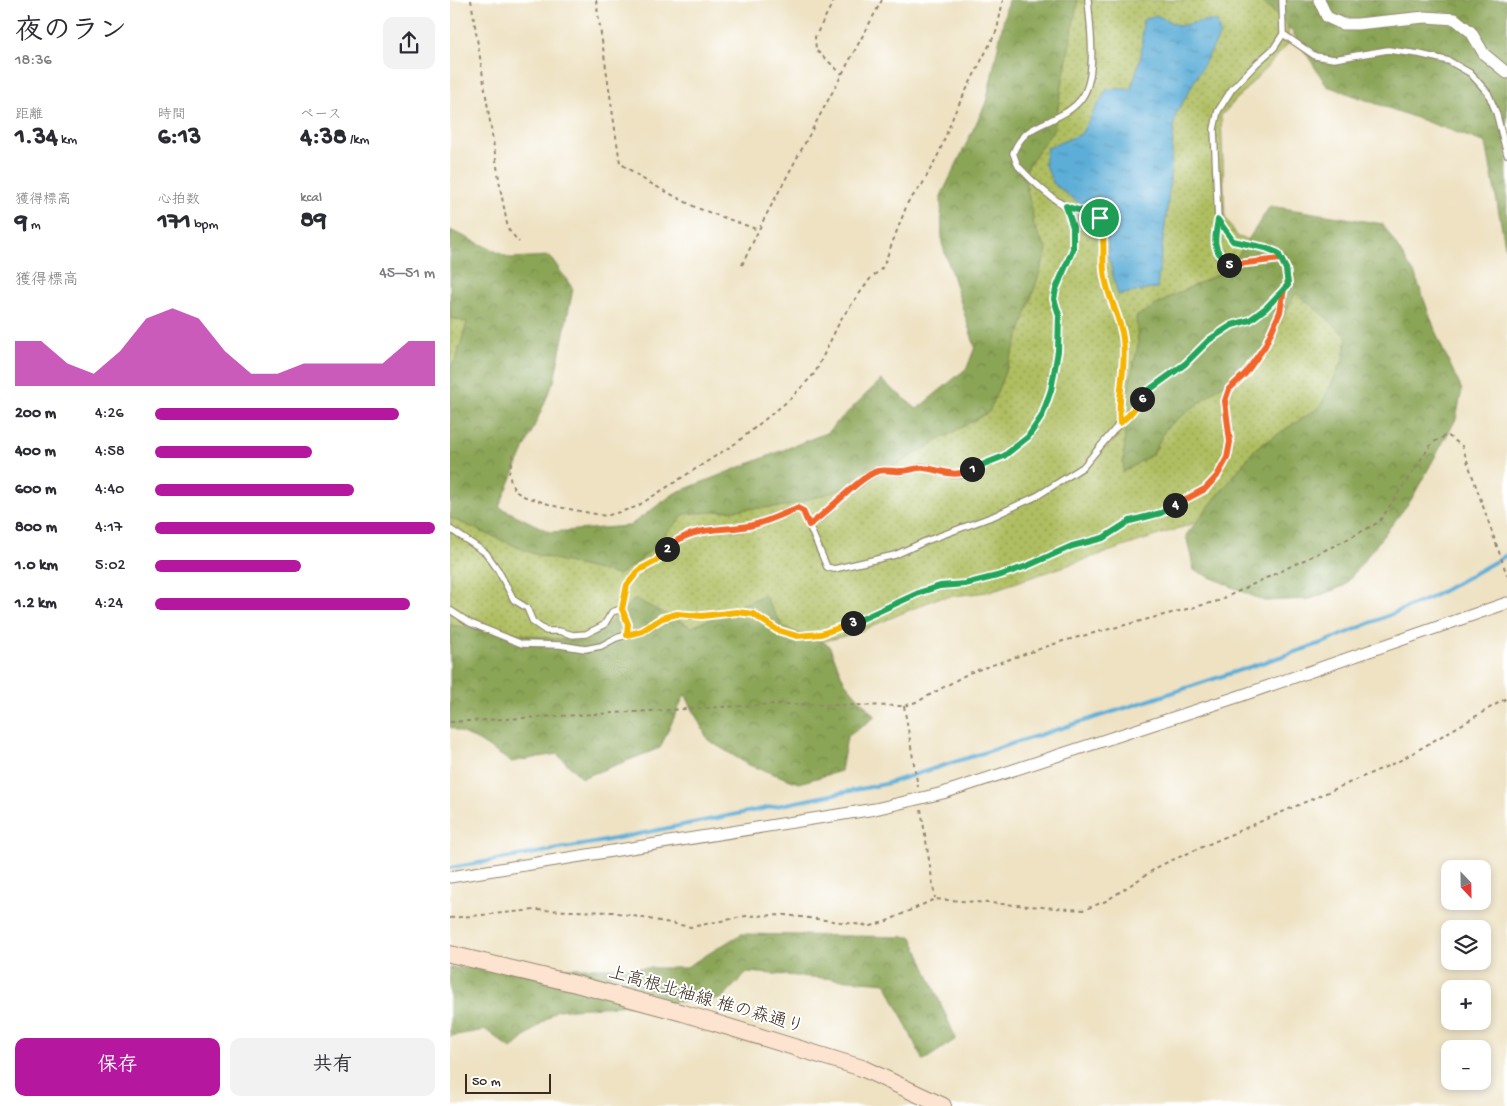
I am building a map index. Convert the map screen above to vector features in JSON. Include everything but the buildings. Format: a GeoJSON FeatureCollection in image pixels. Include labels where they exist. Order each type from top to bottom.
{"type":"FeatureCollection","features":[{"type":"Feature","properties":{"kind":"main road","name":"上高根北袖線 椎の森通り"},"geometry":{"type":"LineString","coordinates":[[450,954],[576,984],[683,1013],[862,1068],[944,1106]]}},
{"type":"Feature","properties":{"kind":"street"},"geometry":{"type":"LineString","coordinates":[[1320,0],[1327,17],[1342,24],[1425,17],[1455,19],[1471,32],[1484,54],[1507,73]]}},
{"type":"Feature","properties":{"kind":"street"},"geometry":{"type":"LineString","coordinates":[[450,877],[875,809],[943,793],[1240,696],[1507,603]]}},
{"type":"Feature","properties":{"kind":"lane"},"geometry":{"type":"LineString","coordinates":[[1088,0],[1092,37],[1091,75],[1082,98],[1067,112],[1029,130],[1018,142],[1013,153],[1018,165],[1051,197],[1072,209],[1094,212],[1100,218],[1103,226],[1106,288],[1119,319],[1123,340],[1122,376],[1118,409],[1120,423]]}},
{"type":"Feature","properties":{"kind":"lane"},"geometry":{"type":"LineString","coordinates":[[1281,259],[1228,266],[1216,252],[1214,237],[1218,220],[1214,129],[1218,111],[1232,90],[1274,48],[1283,34],[1282,0]]}},
{"type":"Feature","properties":{"kind":"lane"},"geometry":{"type":"LineString","coordinates":[[1283,34],[1315,56],[1334,59],[1388,50],[1419,54],[1449,61],[1470,73],[1488,93],[1496,112],[1507,154]]}},
{"type":"Feature","properties":{"kind":"lane"},"geometry":{"type":"LineString","coordinates":[[809,525],[823,516],[841,498],[870,475],[880,470],[901,472],[922,468],[964,474],[1004,456],[1028,437],[1042,416],[1051,390],[1058,351],[1059,315],[1054,299],[1056,289],[1073,249],[1073,227],[1066,206]]}},
{"type":"Feature","properties":{"kind":"lane"},"geometry":{"type":"LineString","coordinates":[[627,635],[628,624],[622,609],[627,585],[639,570],[656,561],[672,544],[688,535],[710,529],[736,528],[757,524],[797,508],[803,511],[827,567],[834,570],[896,555],[926,540],[994,516],[1037,496],[1082,467],[1149,390],[1185,364],[1209,340],[1232,325],[1250,320],[1266,308],[1288,285],[1286,269],[1278,253],[1266,248],[1233,241],[1218,220]]}},
{"type":"Feature","properties":{"kind":"lane"},"geometry":{"type":"LineString","coordinates":[[450,610],[470,624],[522,644],[560,645],[585,650],[601,646],[616,638],[642,631],[662,618],[677,614],[702,616],[737,612],[753,614],[777,630],[797,636],[821,634],[843,627],[921,592],[940,586],[965,584],[1018,569],[1072,546],[1103,538],[1130,521],[1161,513],[1205,489],[1217,476],[1227,458],[1230,442],[1225,401],[1229,389],[1245,374],[1265,346],[1280,312],[1284,289]]}},
{"type":"Feature","properties":{"kind":"lane"},"geometry":{"type":"LineString","coordinates":[[450,528],[486,553],[498,570],[514,600],[527,608],[533,622],[546,631],[559,631],[573,635],[586,634],[604,625],[612,612],[622,609]]}},
{"type":"Feature","properties":{"kind":"path"},"geometry":{"type":"LineString","coordinates":[[471,0],[508,228],[519,242]]}},
{"type":"Feature","properties":{"kind":"path"},"geometry":{"type":"LineString","coordinates":[[596,0],[620,163],[646,181],[697,208],[760,230]]}},
{"type":"Feature","properties":{"kind":"path"},"geometry":{"type":"LineString","coordinates":[[834,0],[815,38],[816,50],[842,74]]}},
{"type":"Feature","properties":{"kind":"path"},"geometry":{"type":"LineString","coordinates":[[742,265],[882,0]]}},
{"type":"Feature","properties":{"kind":"path"},"geometry":{"type":"LineString","coordinates":[[513,454],[509,473],[511,483],[515,490],[523,496],[558,507],[606,516],[636,507],[736,443],[789,400],[815,373],[841,319],[870,279],[883,267],[908,202],[922,185],[939,153],[954,112],[998,30],[1003,0]]}},
{"type":"Feature","properties":{"kind":"path"},"geometry":{"type":"LineString","coordinates":[[450,722],[777,704],[904,706],[919,701],[970,672],[1063,641],[1218,601],[1344,541],[1379,522],[1432,443],[1447,436],[1462,446],[1507,575]]}},
{"type":"Feature","properties":{"kind":"path"},"geometry":{"type":"LineString","coordinates":[[450,918],[535,910],[613,912],[691,927],[746,916],[785,915],[871,926],[887,921],[935,899],[1083,910],[1106,901],[1161,865],[1399,761],[1507,698]]}},
{"type":"Feature","properties":{"kind":"path"},"geometry":{"type":"LineString","coordinates":[[904,706],[935,899]]}},
{"type":"Feature","properties":{"kind":"green space"},"geometry":{"type":"Polygon","coordinates":[[[1008,0],[1078,0],[1054,128],[1023,174],[1032,209],[1034,226],[1047,250],[1016,344],[989,412],[863,483],[786,506],[685,514],[641,560],[618,575],[534,554],[450,518],[450,368],[457,357],[467,322],[450,318],[450,230],[510,258],[550,256],[573,289],[554,381],[499,507],[550,532],[629,526],[675,493],[826,433],[881,380],[917,409],[967,368],[975,347],[942,243],[941,196],[986,103],[1008,0]]]}},
{"type":"Feature","properties":{"kind":"green space"},"geometry":{"type":"Polygon","coordinates":[[[1054,0],[1289,0],[1288,44],[1221,116],[1225,217],[1238,237],[1285,248],[1351,333],[1350,359],[1322,412],[1207,519],[987,592],[938,598],[853,634],[759,657],[450,664],[450,474],[554,546],[625,546],[698,497],[973,392],[1005,213],[1054,0]]]}},
{"type":"Feature","properties":{"kind":"green space"},"geometry":{"type":"Polygon","coordinates":[[[1260,0],[1507,0],[1507,256],[1486,143],[1327,86],[1285,21],[1260,0]]]}},
{"type":"Feature","properties":{"kind":"green space"},"geometry":{"type":"Polygon","coordinates":[[[1270,206],[1383,224],[1415,275],[1439,341],[1462,390],[1456,419],[1411,500],[1344,586],[1310,599],[1264,601],[1194,570],[1186,535],[1256,448],[1320,407],[1343,360],[1347,338],[1329,320],[1296,293],[1264,351],[1166,428],[1153,454],[1123,472],[1127,391],[1138,346],[1136,317],[1172,296],[1229,269],[1270,206]]]}},
{"type":"Feature","properties":{"kind":"green space"},"geometry":{"type":"Polygon","coordinates":[[[450,299],[495,310],[450,413],[450,299]]]}},
{"type":"Feature","properties":{"kind":"green space"},"geometry":{"type":"Polygon","coordinates":[[[764,595],[783,627],[829,645],[844,681],[875,717],[847,737],[841,771],[799,783],[749,765],[708,740],[685,694],[660,748],[582,778],[557,754],[511,762],[479,741],[450,727],[450,625],[587,643],[635,599],[692,627],[764,595]]]}},
{"type":"Feature","properties":{"kind":"green space"},"geometry":{"type":"Polygon","coordinates":[[[741,934],[912,937],[956,1039],[923,1061],[886,983],[747,972],[721,999],[557,1010],[511,1049],[486,1030],[450,1036],[450,968],[685,968],[741,934]]]}},
{"type":"Feature","properties":{"kind":"water"},"geometry":{"type":"Polygon","coordinates":[[[1156,15],[1179,26],[1204,21],[1217,21],[1220,35],[1175,116],[1168,202],[1157,288],[1118,295],[1108,255],[1106,203],[1099,195],[1080,204],[1054,184],[1044,163],[1047,148],[1081,134],[1107,89],[1131,89],[1141,56],[1143,20],[1156,15]]]}},
{"type":"Feature","properties":{"kind":"waterway"},"geometry":{"type":"LineString","coordinates":[[450,868],[599,842],[885,784],[1144,702],[1325,642],[1430,598],[1507,555]]}},
{"type":"Feature","properties":{"kind":"route"},"geometry":{"type":"LineString","coordinates":[[1100,218],[1094,212],[1072,209],[1066,206],[1073,227],[1073,249],[1056,289],[1054,299],[1059,315],[1058,351],[1051,390],[1042,416],[1028,437],[1004,456],[978,466],[964,474],[922,468],[901,472],[880,470],[870,475],[841,498],[823,516],[809,525],[803,511],[797,508],[757,524],[736,528],[710,529],[688,535],[672,544],[656,561],[639,570],[627,585],[622,609],[628,624],[627,635],[642,631],[662,618],[677,614],[702,616],[737,612],[753,614],[777,630],[797,636],[821,634],[843,627],[921,592],[940,586],[965,584],[1001,575],[1072,546],[1103,538],[1130,521],[1161,513],[1205,489],[1217,476],[1227,458],[1230,442],[1225,401],[1229,389],[1245,374],[1265,346],[1280,312],[1284,289],[1288,285],[1286,269],[1281,259],[1228,266],[1216,252],[1214,237],[1218,220],[1233,241],[1266,248],[1278,253],[1281,259],[1286,269],[1288,285],[1284,289],[1266,308],[1250,320],[1232,325],[1209,340],[1185,364],[1149,390],[1120,423],[1118,409],[1122,376],[1123,340],[1119,319],[1106,288],[1103,226],[1100,218]]}}]}
